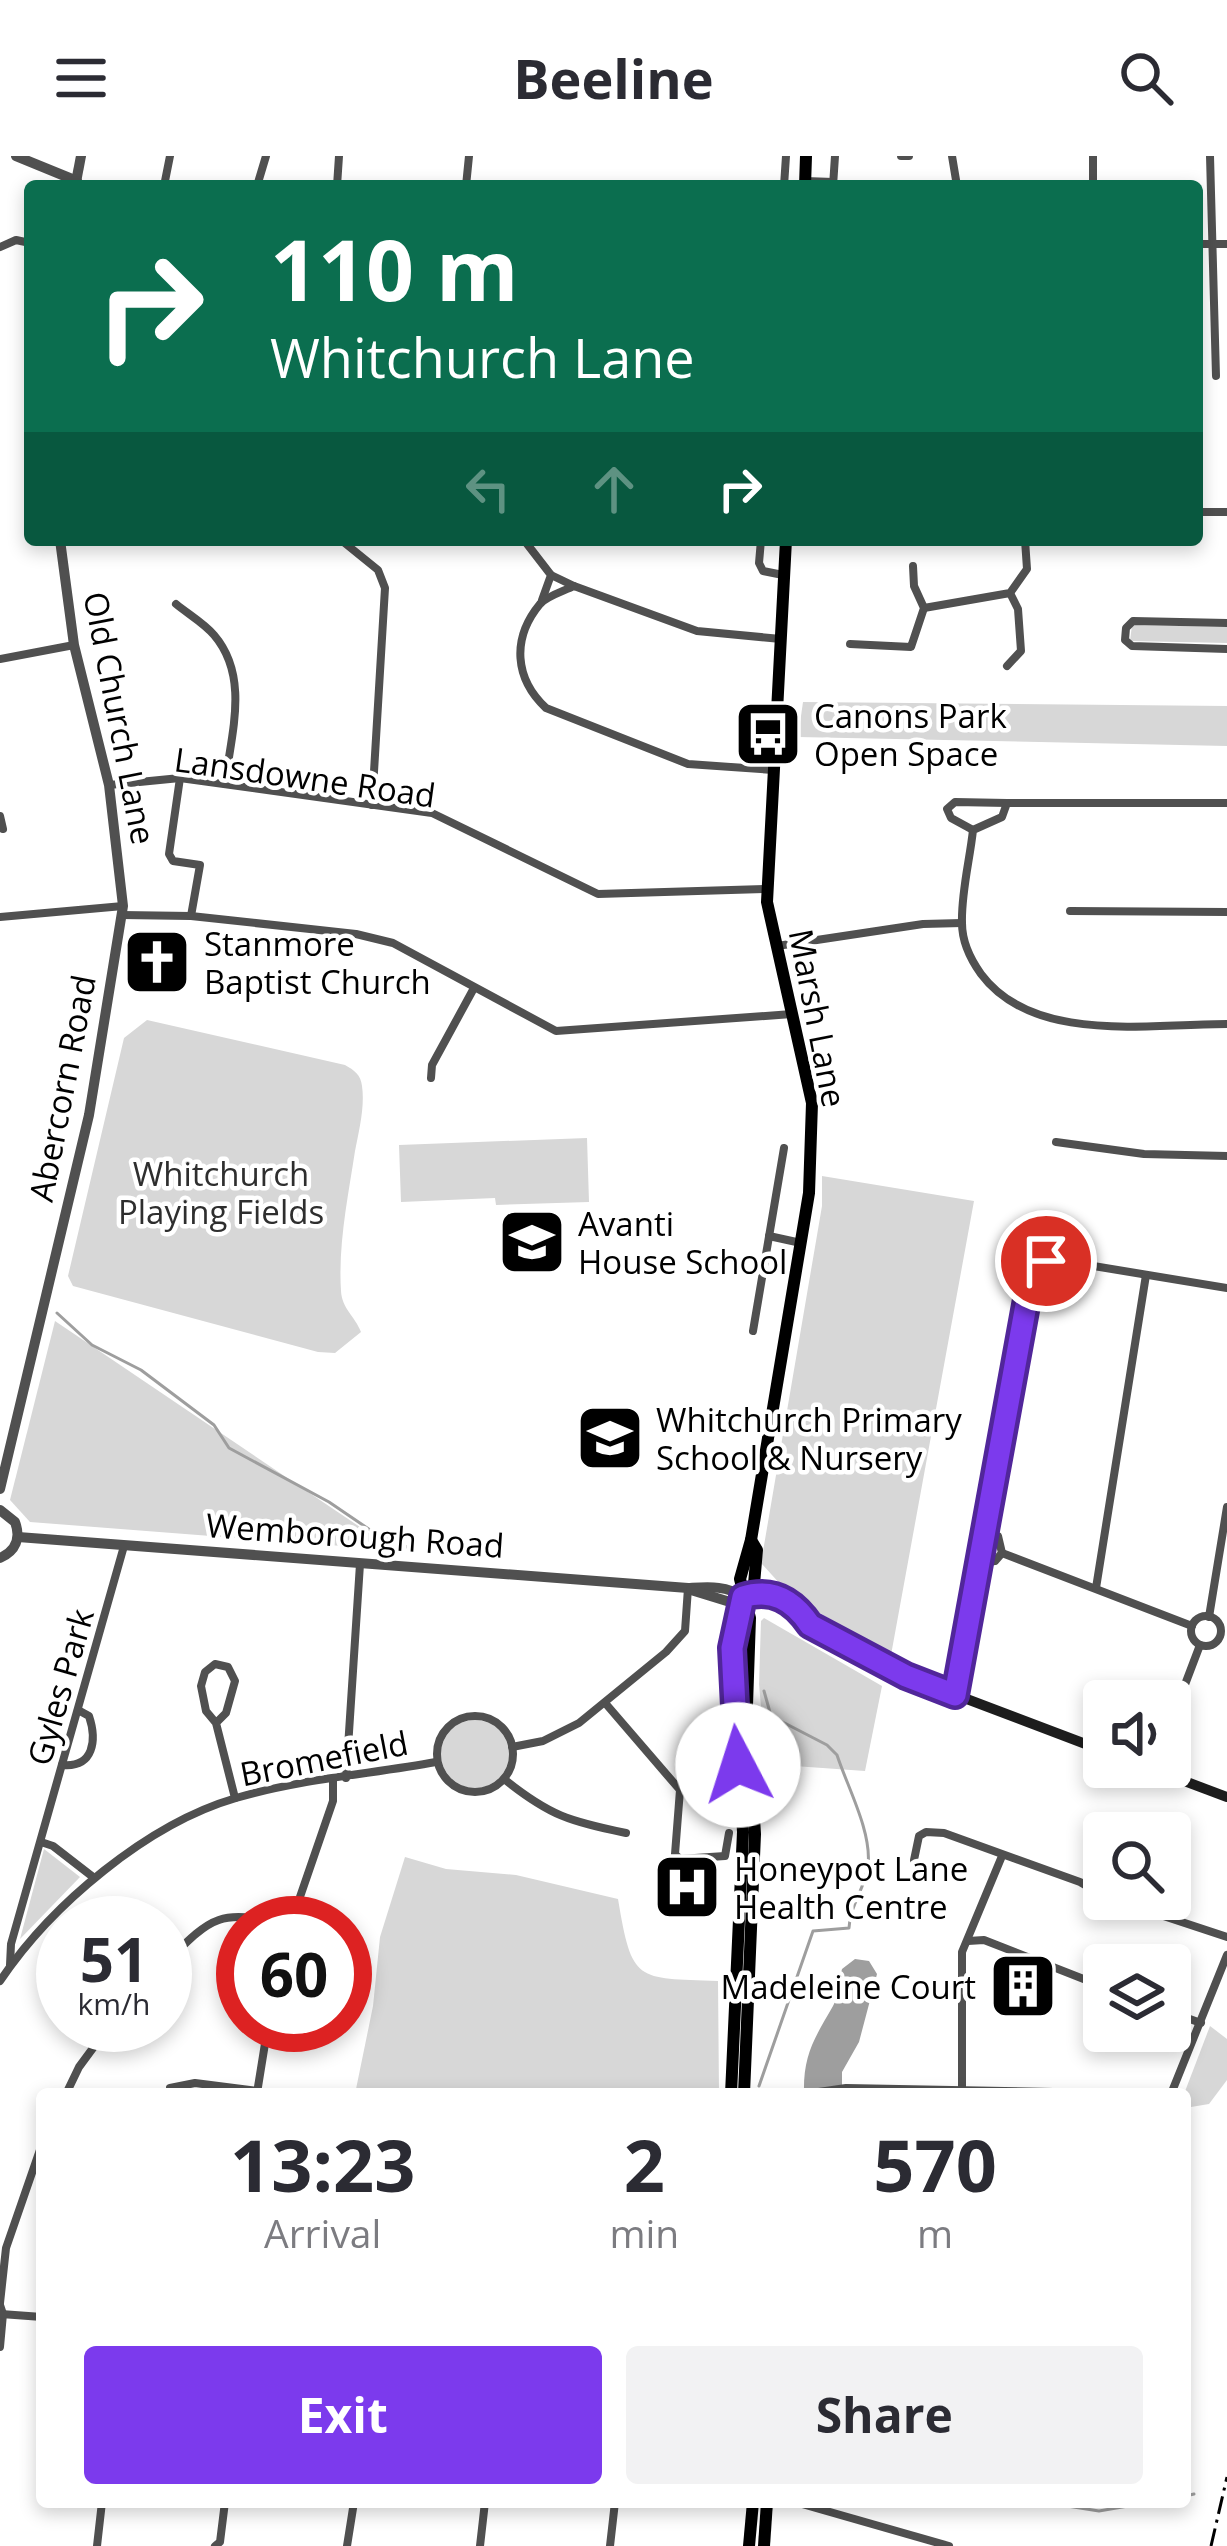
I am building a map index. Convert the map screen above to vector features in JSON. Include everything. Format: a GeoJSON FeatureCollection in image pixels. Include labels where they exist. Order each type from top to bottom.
{"type":"FeatureCollection","features":[{"type":"Feature","properties":{"kind":"main road","name":"Marsh Lane"},"geometry":{"type":"LineString","coordinates":[[743,1597],[740,1579],[751,1540],[812,1160],[813,1120],[767,890],[786,546]]}},
{"type":"Feature","properties":{"kind":"main road"},"geometry":{"type":"LineString","coordinates":[[743,1597],[772,1604],[906,1676],[1083,1743]]}},
{"type":"Feature","properties":{"kind":"main road"},"geometry":{"type":"LineString","coordinates":[[731,2088],[743,1832],[732,1648],[743,1597]]}},
{"type":"Feature","properties":{"kind":"main road"},"geometry":{"type":"LineString","coordinates":[[743,1597],[750,1618],[747,1705],[755,1834],[745,2088]]}},
{"type":"Feature","properties":{"kind":"main road"},"geometry":{"type":"LineString","coordinates":[[1191,1783],[1227,1797]]}},
{"type":"Feature","properties":{"kind":"main road"},"geometry":{"type":"LineString","coordinates":[[749,2546],[752,2508]]}},
{"type":"Feature","properties":{"kind":"main road"},"geometry":{"type":"LineString","coordinates":[[764,2546],[767,2508]]}},
{"type":"Feature","properties":{"kind":"street"},"geometry":{"type":"LineString","coordinates":[[16,156],[69,180]]}},
{"type":"Feature","properties":{"kind":"street"},"geometry":{"type":"LineString","coordinates":[[1210,156],[1216,376]]}},
{"type":"Feature","properties":{"kind":"street"},"geometry":{"type":"LineString","coordinates":[[1203,244],[1227,244]]}},
{"type":"Feature","properties":{"kind":"street","name":"Old Church Lane"},"geometry":{"type":"LineString","coordinates":[[61,546],[74,645],[109,785],[123,911]]}},
{"type":"Feature","properties":{"kind":"street"},"geometry":{"type":"LineString","coordinates":[[348,546],[378,570],[386,588],[372,805]]}},
{"type":"Feature","properties":{"kind":"street"},"geometry":{"type":"LineString","coordinates":[[529,546],[551,575],[574,586],[698,631],[781,639]]}},
{"type":"Feature","properties":{"kind":"street"},"geometry":{"type":"LineString","coordinates":[[760,546],[759,563],[764,572],[784,575]]}},
{"type":"Feature","properties":{"kind":"street"},"geometry":{"type":"LineString","coordinates":[[924,608],[1010,593],[1027,569],[1025,546]]}},
{"type":"Feature","properties":{"kind":"street"},"geometry":{"type":"LineString","coordinates":[[850,644],[911,646],[924,608],[914,586],[913,566]]}},
{"type":"Feature","properties":{"kind":"street"},"geometry":{"type":"LineString","coordinates":[[551,575],[527,630],[519,664],[530,692],[546,708],[688,764],[772,770]]}},
{"type":"Feature","properties":{"kind":"street"},"geometry":{"type":"LineString","coordinates":[[542,602],[574,586]]}},
{"type":"Feature","properties":{"kind":"street"},"geometry":{"type":"LineString","coordinates":[[1007,666],[1021,651],[1018,609],[1010,593]]}},
{"type":"Feature","properties":{"kind":"street"},"geometry":{"type":"LineString","coordinates":[[176,604],[214,635],[233,668],[237,687],[225,784]]}},
{"type":"Feature","properties":{"kind":"street"},"geometry":{"type":"LineString","coordinates":[[1227,622],[1133,622],[1126,628],[1125,640],[1132,646],[1227,649]]}},
{"type":"Feature","properties":{"kind":"street"},"geometry":{"type":"LineString","coordinates":[[0,659],[74,645]]}},
{"type":"Feature","properties":{"kind":"street"},"geometry":{"type":"LineString","coordinates":[[180,778],[169,854],[173,861],[200,865],[191,916]]}},
{"type":"Feature","properties":{"kind":"street","name":"Lansdowne Road"},"geometry":{"type":"LineString","coordinates":[[109,785],[180,778],[432,813],[598,894],[767,890]]}},
{"type":"Feature","properties":{"kind":"street"},"geometry":{"type":"LineString","coordinates":[[973,830],[950,818],[947,809],[956,802],[1227,802]]}},
{"type":"Feature","properties":{"kind":"street"},"geometry":{"type":"LineString","coordinates":[[973,830],[1002,817],[1007,803]]}},
{"type":"Feature","properties":{"kind":"street"},"geometry":{"type":"LineString","coordinates":[[0,816],[3,829]]}},
{"type":"Feature","properties":{"kind":"street"},"geometry":{"type":"LineString","coordinates":[[973,830],[962,922],[971,960],[994,992],[1031,1015],[1070,1024],[1227,1024]]}},
{"type":"Feature","properties":{"kind":"street"},"geometry":{"type":"LineString","coordinates":[[0,917],[123,911],[356,934],[393,943],[556,1031],[794,1014]]}},
{"type":"Feature","properties":{"kind":"street","name":"Abercorn Road"},"geometry":{"type":"LineString","coordinates":[[0,1489],[89,1115],[123,911]]}},
{"type":"Feature","properties":{"kind":"street"},"geometry":{"type":"LineString","coordinates":[[1070,911],[1227,912]]}},
{"type":"Feature","properties":{"kind":"street"},"geometry":{"type":"LineString","coordinates":[[777,946],[962,922]]}},
{"type":"Feature","properties":{"kind":"street"},"geometry":{"type":"LineString","coordinates":[[431,1078],[432,1065],[474,988]]}},
{"type":"Feature","properties":{"kind":"street"},"geometry":{"type":"LineString","coordinates":[[1056,1142],[1144,1154],[1227,1156]]}},
{"type":"Feature","properties":{"kind":"street"},"geometry":{"type":"LineString","coordinates":[[754,1331],[784,1148]]}},
{"type":"Feature","properties":{"kind":"street"},"geometry":{"type":"LineString","coordinates":[[769,1236],[801,1243]]}},
{"type":"Feature","properties":{"kind":"street"},"geometry":{"type":"LineString","coordinates":[[955,1695],[1034,1267],[1028,1252],[1043,1246],[1051,1259]]}},
{"type":"Feature","properties":{"kind":"street"},"geometry":{"type":"LineString","coordinates":[[1034,1267],[1051,1259],[1227,1288]]}},
{"type":"Feature","properties":{"kind":"street"},"geometry":{"type":"LineString","coordinates":[[1096,1588],[1146,1275]]}},
{"type":"Feature","properties":{"kind":"street"},"geometry":{"type":"LineString","coordinates":[[1209,1617],[1227,1507]]}},
{"type":"Feature","properties":{"kind":"street"},"geometry":{"type":"LineString","coordinates":[[0,1510],[15,1522],[18,1537],[10,1552],[0,1558]]}},
{"type":"Feature","properties":{"kind":"street"},"geometry":{"type":"LineString","coordinates":[[987,1532],[998,1536],[1002,1552]]}},
{"type":"Feature","properties":{"kind":"street","name":"Wemborough Road"},"geometry":{"type":"LineString","coordinates":[[18,1537],[722,1588],[743,1597]]}},
{"type":"Feature","properties":{"kind":"street","name":"Gyles Park"},"geometry":{"type":"LineString","coordinates":[[10,1966],[11,1944],[124,1545]]}},
{"type":"Feature","properties":{"kind":"street"},"geometry":{"type":"LineString","coordinates":[[1002,1552],[1192,1626]]}},
{"type":"Feature","properties":{"kind":"street"},"geometry":{"type":"LineString","coordinates":[[981,1563],[995,1561],[1002,1552]]}},
{"type":"Feature","properties":{"kind":"street"},"geometry":{"type":"LineString","coordinates":[[346,1778],[360,1562]]}},
{"type":"Feature","properties":{"kind":"street"},"geometry":{"type":"LineString","coordinates":[[626,1833],[565,1820],[538,1807],[504,1779],[513,1760],[512,1748],[542,1741],[606,1704],[680,1639],[686,1624],[688,1588]]}},
{"type":"Feature","properties":{"kind":"street"},"geometry":{"type":"LineString","coordinates":[[1200,1617],[1209,1617],[1220,1625],[1224,1636],[1200,1645],[1192,1636],[1192,1626],[1200,1617]]}},
{"type":"Feature","properties":{"kind":"street"},"geometry":{"type":"LineString","coordinates":[[1187,1680],[1200,1645]]}},
{"type":"Feature","properties":{"kind":"street"},"geometry":{"type":"LineString","coordinates":[[217,1723],[226,1713],[235,1682],[228,1667],[214,1664],[205,1672],[201,1686],[206,1711],[217,1723],[236,1798]]}},
{"type":"Feature","properties":{"kind":"street"},"geometry":{"type":"LineString","coordinates":[[606,1704],[680,1790],[675,1854],[680,1859],[725,1856],[730,1833]]}},
{"type":"Feature","properties":{"kind":"street"},"geometry":{"type":"LineString","coordinates":[[62,1766],[74,1766],[88,1757],[96,1737],[89,1716],[78,1710]]}},
{"type":"Feature","properties":{"kind":"street","name":"Bromefield"},"geometry":{"type":"LineString","coordinates":[[504,1779],[493,1789],[468,1792],[451,1785],[436,1762],[442,1734],[455,1721],[472,1716],[502,1727],[512,1748]]}},
{"type":"Feature","properties":{"kind":"street","name":"Bromefield"},"geometry":{"type":"LineString","coordinates":[[0,1981],[93,1877],[158,1831],[236,1798],[436,1762]]}},
{"type":"Feature","properties":{"kind":"street"},"geometry":{"type":"LineString","coordinates":[[298,1896],[333,1801],[333,1780]]}},
{"type":"Feature","properties":{"kind":"street"},"geometry":{"type":"LineString","coordinates":[[914,1860],[914,1845],[926,1832],[974,1843],[1083,1884]]}},
{"type":"Feature","properties":{"kind":"street"},"geometry":{"type":"LineString","coordinates":[[41,1841],[93,1877]]}},
{"type":"Feature","properties":{"kind":"street"},"geometry":{"type":"LineString","coordinates":[[962,2088],[962,1952],[1002,1856]]}},
{"type":"Feature","properties":{"kind":"street"},"geometry":{"type":"LineString","coordinates":[[1175,1920],[1227,1937]]}},
{"type":"Feature","properties":{"kind":"street"},"geometry":{"type":"LineString","coordinates":[[968,1941],[984,1940],[1083,1980]]}},
{"type":"Feature","properties":{"kind":"street"},"geometry":{"type":"LineString","coordinates":[[1174,2088],[1227,1955]]}},
{"type":"Feature","properties":{"kind":"street"},"geometry":{"type":"LineString","coordinates":[[1191,2019],[1201,2023]]}},
{"type":"Feature","properties":{"kind":"street"},"geometry":{"type":"LineString","coordinates":[[69,2088],[90,2052]]}},
{"type":"Feature","properties":{"kind":"street"},"geometry":{"type":"LineString","coordinates":[[258,2088],[264,2052]]}},
{"type":"Feature","properties":{"kind":"street"},"geometry":{"type":"LineString","coordinates":[[170,2088],[195,2083],[229,2088]]}},
{"type":"Feature","properties":{"kind":"street"},"geometry":{"type":"LineString","coordinates":[[0,2347],[6,2248],[36,2161]]}},
{"type":"Feature","properties":{"kind":"street"},"geometry":{"type":"LineString","coordinates":[[1,2309],[36,2316]]}},
{"type":"Feature","properties":{"kind":"street"},"geometry":{"type":"LineString","coordinates":[[97,2546],[101,2508]]}},
{"type":"Feature","properties":{"kind":"street"},"geometry":{"type":"LineString","coordinates":[[220,2545],[224,2508]]}},
{"type":"Feature","properties":{"kind":"street"},"geometry":{"type":"LineString","coordinates":[[347,2546],[353,2508]]}},
{"type":"Feature","properties":{"kind":"street"},"geometry":{"type":"LineString","coordinates":[[480,2546],[484,2508]]}},
{"type":"Feature","properties":{"kind":"street"},"geometry":{"type":"LineString","coordinates":[[610,2546],[614,2508]]}},
{"type":"Feature","properties":{"kind":"street"},"geometry":{"type":"LineString","coordinates":[[815,2508],[949,2546]]}},
{"type":"Feature","properties":{"kind":"green space"},"geometry":{"type":"Polygon","coordinates":[[[1132,625],[1227,627],[1227,643],[1130,641],[1132,625]]]}},
{"type":"Feature","properties":{"kind":"green space"},"geometry":{"type":"Polygon","coordinates":[[[803,702],[1227,706],[1227,746],[798,737],[803,702]]]}},
{"type":"Feature","properties":{"kind":"green space","name":"Whitchurch Playing Fields"},"geometry":{"type":"Polygon","coordinates":[[[147,1020],[345,1065],[359,1076],[362,1110],[340,1274],[344,1303],[361,1332],[335,1353],[73,1286],[68,1276],[124,1038],[147,1020]]]}},
{"type":"Feature","properties":{"kind":"green space"},"geometry":{"type":"Polygon","coordinates":[[[587,1138],[589,1202],[496,1205],[495,1198],[401,1202],[399,1145],[587,1138]]]}},
{"type":"Feature","properties":{"kind":"green space"},"geometry":{"type":"Polygon","coordinates":[[[822,1176],[974,1201],[891,1655],[791,1596],[761,1563],[822,1206],[822,1176]]]}},
{"type":"Feature","properties":{"kind":"green space"},"geometry":{"type":"Polygon","coordinates":[[[55,1321],[394,1550],[30,1522],[10,1500],[55,1321]]]}},
{"type":"Feature","properties":{"kind":"green space"},"geometry":{"type":"Polygon","coordinates":[[[764,1618],[882,1686],[865,1771],[766,1764],[759,1684],[764,1618]]]}},
{"type":"Feature","properties":{"kind":"green space"},"geometry":{"type":"Polygon","coordinates":[[[475,1720],[499,1730],[509,1754],[499,1778],[475,1788],[451,1778],[441,1754],[451,1730],[475,1720]]]}},
{"type":"Feature","properties":{"kind":"green space"},"geometry":{"type":"Polygon","coordinates":[[[44,1849],[80,1877],[62,1896],[36,1896],[36,1922],[20,1939],[44,1849]]]}},
{"type":"Feature","properties":{"kind":"green space"},"geometry":{"type":"Polygon","coordinates":[[[405,1857],[446,1869],[516,1875],[618,1899],[628,1947],[642,1970],[670,1979],[718,1981],[719,2088],[356,2088],[364,2052],[372,2052],[380,1937],[405,1857]]]}},
{"type":"Feature","properties":{"kind":"green space"},"geometry":{"type":"Polygon","coordinates":[[[1210,2026],[1227,2039],[1227,2080],[1209,2104],[1191,2107],[1191,2088],[1186,2088],[1210,2026]]]}},
{"type":"Feature","properties":{"kind":"shaded area"},"geometry":{"type":"Polygon","coordinates":[[[855,1959],[869,1961],[877,1974],[859,2042],[842,2072],[842,2088],[804,2088],[811,2048],[835,2002],[842,1969],[855,1959]]]}},
{"type":"Feature","properties":{"kind":"waterway"},"geometry":{"type":"LineString","coordinates":[[57,1313],[92,1345],[141,1370],[214,1425],[229,1448],[329,1502],[379,1536],[407,1547]]}},
{"type":"Feature","properties":{"kind":"waterway"},"geometry":{"type":"LineString","coordinates":[[759,2086],[813,1931],[849,1928],[868,1852],[863,1824],[837,1755],[771,1716],[764,1691]]}},
{"type":"Feature","properties":{"kind":"waterway"},"geometry":{"type":"LineString","coordinates":[[1080,2508],[1116,2508]]}},
{"type":"Feature","properties":{"kind":"railway"},"geometry":{"type":"LineString","coordinates":[[1211,2546],[1227,2477]]}},
{"type":"Feature","properties":{"kind":"place","name":"Canons Park Open Space"},"geometry":{"type":"Point","coordinates":[768,734]}},
{"type":"Feature","properties":{"kind":"place","name":"Stanmore Baptist Church"},"geometry":{"type":"Point","coordinates":[157,962]}},
{"type":"Feature","properties":{"kind":"place","name":"Avanti House School"},"geometry":{"type":"Point","coordinates":[532,1242]}},
{"type":"Feature","properties":{"kind":"place","name":"Whitchurch Primary School & Nursery"},"geometry":{"type":"Point","coordinates":[610,1438]}},
{"type":"Feature","properties":{"kind":"place","name":"Honeypot Lane Health Centre"},"geometry":{"type":"Point","coordinates":[687,1887]}},
{"type":"Feature","properties":{"kind":"place","name":"Madeleine Court"},"geometry":{"type":"Point","coordinates":[1023,1986]}},
{"type":"Feature","properties":{"kind":"route"},"geometry":{"type":"LineString","coordinates":[[738,1765],[732,1648],[743,1597],[764,1591],[776,1596],[810,1625],[906,1676],[955,1695],[1032,1272],[1046,1261]]}}]}
